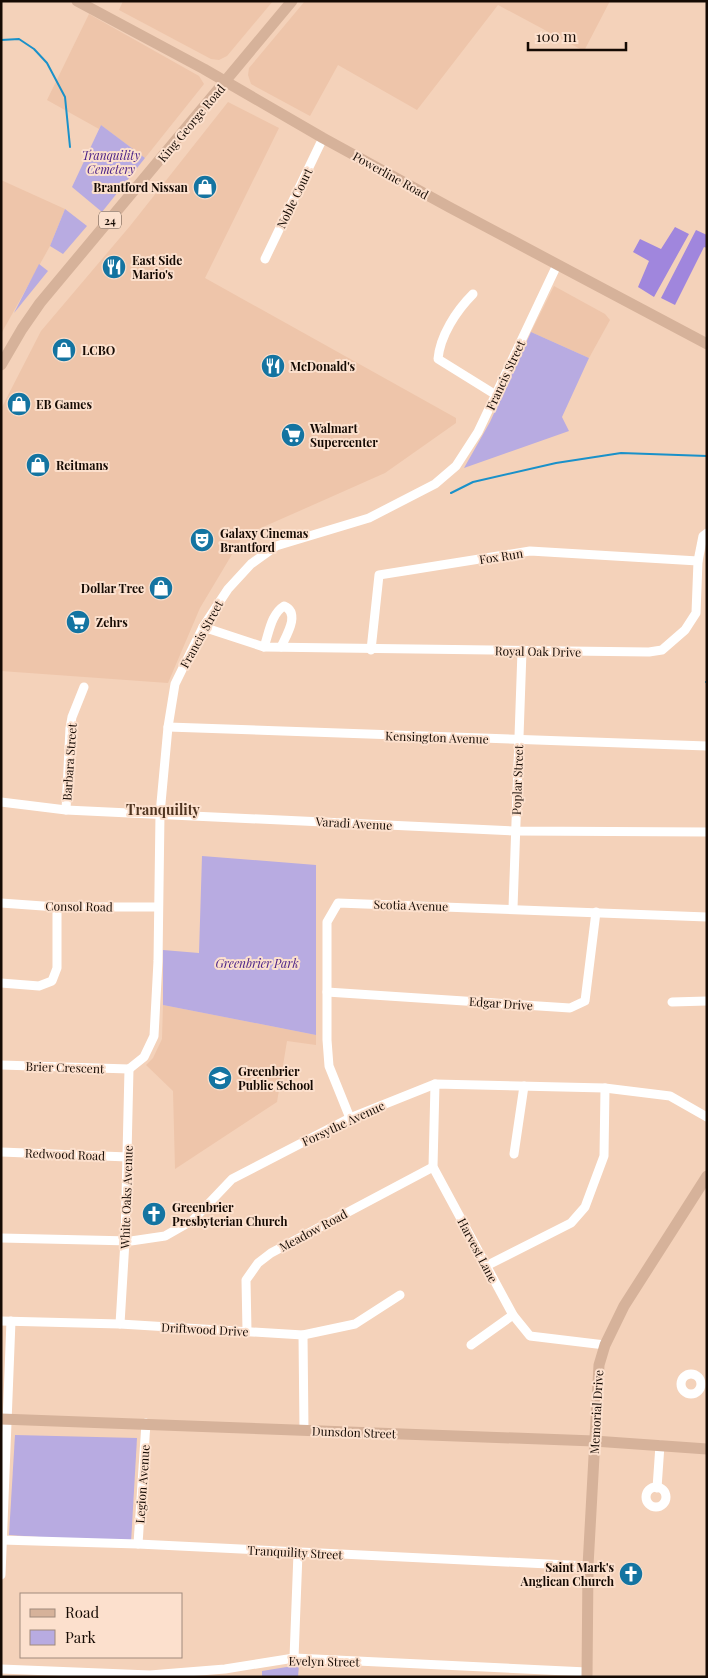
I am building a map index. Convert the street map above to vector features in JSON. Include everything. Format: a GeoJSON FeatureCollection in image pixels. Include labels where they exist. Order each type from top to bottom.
{"type":"FeatureCollection","features":[{"type":"Feature","properties":{"kind":"main road","name":"Powerline Road"},"geometry":{"type":"LineString","coordinates":[[77,1],[226,81],[324,138],[557,265],[707,344]]}},
{"type":"Feature","properties":{"kind":"main road","name":"King George Road"},"geometry":{"type":"LineString","coordinates":[[1,365],[22,328],[40,302],[292,1]]}},
{"type":"Feature","properties":{"kind":"main road","name":"Memorial Drive"},"geometry":{"type":"LineString","coordinates":[[587,1674],[588,1566],[599,1365],[605,1345],[624,1306],[707,1176]]}},
{"type":"Feature","properties":{"kind":"main road","name":"Dunsdon Street"},"geometry":{"type":"LineString","coordinates":[[4,1419],[594,1441],[707,1449]]}},
{"type":"Feature","properties":{"kind":"street","name":"Noble Court"},"geometry":{"type":"LineString","coordinates":[[265,259],[324,138]]}},
{"type":"Feature","properties":{"kind":"street","name":"Francis Street"},"geometry":{"type":"LineString","coordinates":[[129,1069],[144,1057],[154,1036],[158,961],[160,814],[168,727],[175,684],[203,627],[228,589],[251,564],[276,546],[370,518],[435,484],[456,466],[478,432],[557,265]]}},
{"type":"Feature","properties":{"kind":"street"},"geometry":{"type":"LineString","coordinates":[[473,294],[461,306],[440,346],[438,359],[496,395]]}},
{"type":"Feature","properties":{"kind":"street","name":"Royal Oak Drive"},"geometry":{"type":"LineString","coordinates":[[203,627],[264,647],[281,648],[650,652],[662,650],[685,630],[696,613],[698,560],[702,536],[707,533]]}},
{"type":"Feature","properties":{"kind":"street","name":"Fox Run"},"geometry":{"type":"LineString","coordinates":[[371,650],[378,575],[530,551],[698,560]]}},
{"type":"Feature","properties":{"kind":"street"},"geometry":{"type":"LineString","coordinates":[[264,647],[273,618],[278,610],[284,606],[290,608],[292,620],[281,648]]}},
{"type":"Feature","properties":{"kind":"street","name":"Poplar Street"},"geometry":{"type":"LineString","coordinates":[[513,908],[522,651]]}},
{"type":"Feature","properties":{"kind":"street","name":"Barbara Street"},"geometry":{"type":"LineString","coordinates":[[66,810],[70,728],[72,717],[84,686]]}},
{"type":"Feature","properties":{"kind":"street","name":"Kensington Avenue"},"geometry":{"type":"LineString","coordinates":[[168,727],[707,746]]}},
{"type":"Feature","properties":{"kind":"street","name":"Varadi Avenue"},"geometry":{"type":"LineString","coordinates":[[1,802],[66,810],[515,831],[707,832]]}},
{"type":"Feature","properties":{"kind":"street","name":"Consol Road"},"geometry":{"type":"LineString","coordinates":[[1,903],[57,907],[158,908]]}},
{"type":"Feature","properties":{"kind":"street","name":"Scotia Avenue"},"geometry":{"type":"LineString","coordinates":[[350,1118],[329,1066],[327,1040],[327,922],[338,903],[513,908],[707,917]]}},
{"type":"Feature","properties":{"kind":"street"},"geometry":{"type":"LineString","coordinates":[[1,983],[39,986],[52,981],[57,968],[57,907]]}},
{"type":"Feature","properties":{"kind":"street","name":"Edgar Drive"},"geometry":{"type":"LineString","coordinates":[[327,992],[570,1008],[584,1001],[596,912]]}},
{"type":"Feature","properties":{"kind":"street"},"geometry":{"type":"LineString","coordinates":[[672,1002],[707,1001]]}},
{"type":"Feature","properties":{"kind":"street","name":"Brier Crescent"},"geometry":{"type":"LineString","coordinates":[[1,1066],[129,1069]]}},
{"type":"Feature","properties":{"kind":"street","name":"White Oaks Avenue"},"geometry":{"type":"LineString","coordinates":[[120,1324],[126,1241],[129,1069]]}},
{"type":"Feature","properties":{"kind":"street","name":"Forsythe Avenue"},"geometry":{"type":"LineString","coordinates":[[1,1238],[126,1241],[165,1236],[193,1220],[232,1179],[350,1118],[435,1084],[605,1088],[670,1096],[707,1117]]}},
{"type":"Feature","properties":{"kind":"street","name":"Harvest Lane"},"geometry":{"type":"LineString","coordinates":[[435,1084],[433,1167],[513,1315],[530,1336],[605,1345]]}},
{"type":"Feature","properties":{"kind":"street"},"geometry":{"type":"LineString","coordinates":[[514,1154],[524,1086]]}},
{"type":"Feature","properties":{"kind":"street"},"geometry":{"type":"LineString","coordinates":[[486,1266],[571,1223],[585,1207],[604,1156],[605,1088]]}},
{"type":"Feature","properties":{"kind":"street","name":"Redwood Road"},"geometry":{"type":"LineString","coordinates":[[1,1152],[128,1157]]}},
{"type":"Feature","properties":{"kind":"street","name":"Meadow Road"},"geometry":{"type":"LineString","coordinates":[[247,1331],[246,1280],[258,1263],[271,1253],[433,1167]]}},
{"type":"Feature","properties":{"kind":"street","name":"Driftwood Drive"},"geometry":{"type":"LineString","coordinates":[[1,1321],[120,1324],[303,1335],[355,1324],[400,1296]]}},
{"type":"Feature","properties":{"kind":"street"},"geometry":{"type":"LineString","coordinates":[[471,1345],[513,1315]]}},
{"type":"Feature","properties":{"kind":"street"},"geometry":{"type":"LineString","coordinates":[[1,1576],[4,1419],[11,1321]]}},
{"type":"Feature","properties":{"kind":"street"},"geometry":{"type":"LineString","coordinates":[[303,1335],[304,1430]]}},
{"type":"Feature","properties":{"kind":"street","name":"Legion Avenue"},"geometry":{"type":"LineString","coordinates":[[138,1544],[146,1423]]}},
{"type":"Feature","properties":{"kind":"street"},"geometry":{"type":"LineString","coordinates":[[657,1488],[660,1445]]}},
{"type":"Feature","properties":{"kind":"street","name":"Tranquility Street"},"geometry":{"type":"LineString","coordinates":[[2,1540],[138,1544],[588,1566]]}},
{"type":"Feature","properties":{"kind":"street"},"geometry":{"type":"LineString","coordinates":[[294,1658],[298,1553]]}},
{"type":"Feature","properties":{"kind":"street","name":"Evelyn Street"},"geometry":{"type":"LineString","coordinates":[[1,1669],[150,1676],[225,1673],[294,1658],[503,1672],[587,1674]]}},
{"type":"Feature","properties":{"kind":"shaded area"},"geometry":{"type":"Polygon","coordinates":[[[123,1],[273,1],[227,56],[219,60],[211,59],[119,10],[123,1]]]}},
{"type":"Feature","properties":{"kind":"shaded area"},"geometry":{"type":"Polygon","coordinates":[[[305,1],[610,1],[584,51],[498,5],[417,110],[338,65],[310,116],[251,84],[248,75],[249,68],[305,1]]]}},
{"type":"Feature","properties":{"kind":"shaded area"},"geometry":{"type":"Polygon","coordinates":[[[89,14],[199,76],[204,84],[145,158],[101,125],[99,129],[47,100],[89,14]]]}},
{"type":"Feature","properties":{"kind":"shaded area"},"geometry":{"type":"Polygon","coordinates":[[[228,102],[279,128],[205,278],[456,418],[456,423],[385,473],[243,536],[200,608],[168,683],[1,671],[1,409],[41,331],[130,226],[228,102]]]}},
{"type":"Feature","properties":{"kind":"shaded area"},"geometry":{"type":"Polygon","coordinates":[[[1,180],[65,209],[50,246],[1,334],[1,180]]]}},
{"type":"Feature","properties":{"kind":"shaded area"},"geometry":{"type":"Polygon","coordinates":[[[675,227],[689,234],[654,297],[638,287],[649,261],[633,252],[640,239],[661,249],[675,227]]]}},
{"type":"Feature","properties":{"kind":"shaded area"},"geometry":{"type":"Polygon","coordinates":[[[696,230],[707,235],[707,248],[704,247],[675,305],[661,298],[696,230]]]}},
{"type":"Feature","properties":{"kind":"shaded area"},"geometry":{"type":"Polygon","coordinates":[[[554,286],[605,314],[610,320],[589,358],[531,332],[554,286]]]}},
{"type":"Feature","properties":{"kind":"shaded area","name":"Greenbrier Public School"},"geometry":{"type":"Polygon","coordinates":[[[163,1005],[316,1035],[316,1045],[287,1041],[277,1102],[175,1169],[173,1091],[146,1065],[153,1058],[162,1039],[163,1005]]]}},
{"type":"Feature","properties":{"kind":"green space","name":"Tranquility Cemetery"},"geometry":{"type":"Polygon","coordinates":[[[101,125],[145,158],[102,212],[72,187],[101,125]]]}},
{"type":"Feature","properties":{"kind":"green space"},"geometry":{"type":"Polygon","coordinates":[[[65,209],[87,226],[63,254],[50,246],[65,209]]]}},
{"type":"Feature","properties":{"kind":"green space"},"geometry":{"type":"Polygon","coordinates":[[[39,264],[48,271],[14,313],[39,264]]]}},
{"type":"Feature","properties":{"kind":"green space"},"geometry":{"type":"Polygon","coordinates":[[[531,332],[589,358],[562,417],[569,431],[464,468],[490,422],[531,332]]]}},
{"type":"Feature","properties":{"kind":"green space","name":"Greenbrier Park"},"geometry":{"type":"Polygon","coordinates":[[[202,856],[316,865],[316,1035],[163,1005],[163,950],[199,953],[202,856]]]}},
{"type":"Feature","properties":{"kind":"green space"},"geometry":{"type":"Polygon","coordinates":[[[15,1435],[137,1438],[131,1543],[9,1535],[15,1435]]]}},
{"type":"Feature","properties":{"kind":"green space"},"geometry":{"type":"Polygon","coordinates":[[[299,1665],[298,1677],[262,1677],[262,1671],[299,1665]]]}},
{"type":"Feature","properties":{"kind":"waterway"},"geometry":{"type":"LineString","coordinates":[[1,40],[19,39],[34,49],[47,63],[65,97],[70,147]]}},
{"type":"Feature","properties":{"kind":"waterway"},"geometry":{"type":"LineString","coordinates":[[451,493],[473,482],[556,463],[621,453],[707,456]]}},
{"type":"Feature","properties":{"kind":"place","name":"Brantford Nissan"},"geometry":{"type":"Point","coordinates":[205,187]}},
{"type":"Feature","properties":{"kind":"place","name":"East Side Mario's"},"geometry":{"type":"Point","coordinates":[114,267]}},
{"type":"Feature","properties":{"kind":"place","name":"LCBO"},"geometry":{"type":"Point","coordinates":[64,350]}},
{"type":"Feature","properties":{"kind":"place","name":"McDonald's"},"geometry":{"type":"Point","coordinates":[273,366]}},
{"type":"Feature","properties":{"kind":"place","name":"EB Games"},"geometry":{"type":"Point","coordinates":[19,404]}},
{"type":"Feature","properties":{"kind":"place","name":"Walmart Supercenter"},"geometry":{"type":"Point","coordinates":[293,435]}},
{"type":"Feature","properties":{"kind":"place","name":"Reitmans"},"geometry":{"type":"Point","coordinates":[38,465]}},
{"type":"Feature","properties":{"kind":"place","name":"Galaxy Cinemas Brantford"},"geometry":{"type":"Point","coordinates":[202,540]}},
{"type":"Feature","properties":{"kind":"place","name":"Dollar Tree"},"geometry":{"type":"Point","coordinates":[161,588]}},
{"type":"Feature","properties":{"kind":"place","name":"Zehrs"},"geometry":{"type":"Point","coordinates":[78,622]}},
{"type":"Feature","properties":{"kind":"place","name":"Greenbrier Public School"},"geometry":{"type":"Point","coordinates":[220,1078]}},
{"type":"Feature","properties":{"kind":"place","name":"Greenbrier Presbyterian Church"},"geometry":{"type":"Point","coordinates":[154,1214]}},
{"type":"Feature","properties":{"kind":"place","name":"Saint Mark's Anglican Church"},"geometry":{"type":"Point","coordinates":[631,1574]}},
{"type":"Feature","properties":{"kind":"district","name":"Tranquility"},"geometry":{"type":"Point","coordinates":[163,809]}}]}
